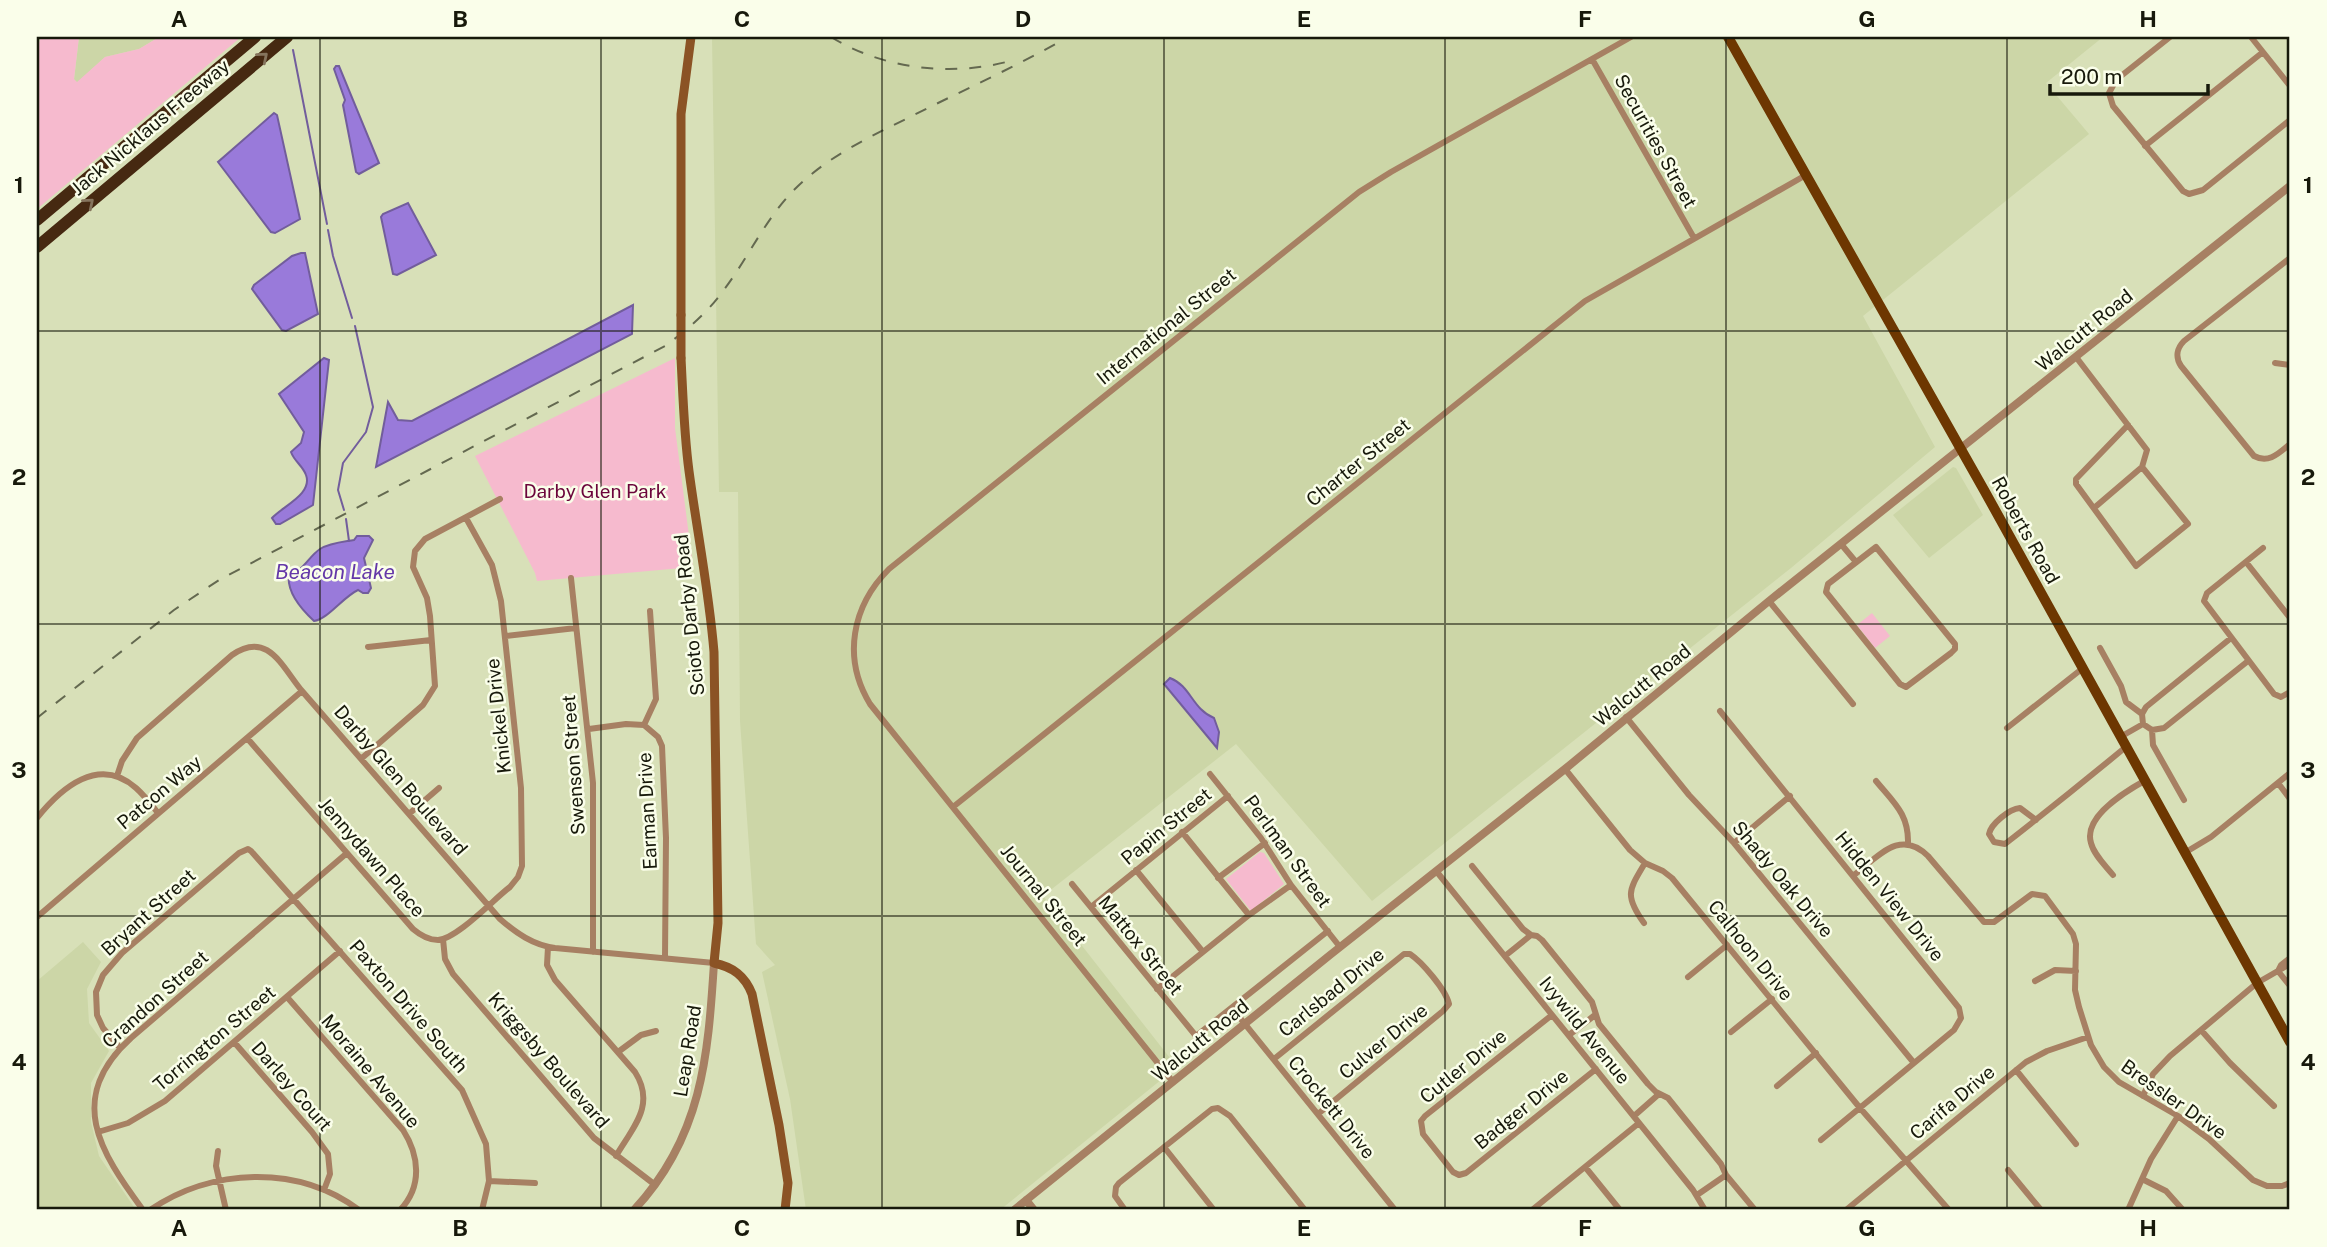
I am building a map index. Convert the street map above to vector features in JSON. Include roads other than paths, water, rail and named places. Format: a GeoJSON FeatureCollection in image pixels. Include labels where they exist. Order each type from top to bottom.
{"type":"FeatureCollection","features":[{"type":"Feature","properties":{"kind":"highway","name":"Jack Nicklaus Freeway"},"geometry":{"type":"LineString","coordinates":[[37,220],[256,37]]}},
{"type":"Feature","properties":{"kind":"highway","name":"Jack Nicklaus Freeway"},"geometry":{"type":"LineString","coordinates":[[37,247],[287,37]]}},
{"type":"Feature","properties":{"kind":"main road","name":"Scioto Darby Road"},"geometry":{"type":"LineString","coordinates":[[691,37],[681,114],[681,358],[689,469],[714,652],[718,914],[715,962]]}},
{"type":"Feature","properties":{"kind":"main road","name":"Roberts Road"},"geometry":{"type":"LineString","coordinates":[[1728,37],[1961,449],[2290,1042]]}},
{"type":"Feature","properties":{"kind":"main road"},"geometry":{"type":"LineString","coordinates":[[715,962],[741,976],[752,994],[788,1182],[785,1210]]}},
{"type":"Feature","properties":{"kind":"street","name":"International Street"},"geometry":{"type":"LineString","coordinates":[[889,728],[873,708],[860,683],[853,643],[855,625],[863,603],[871,589],[889,569],[1359,192],[1630,37]]}},
{"type":"Feature","properties":{"kind":"street"},"geometry":{"type":"LineString","coordinates":[[2170,37],[2116,80],[2109,93],[2113,106],[2177,187],[2189,194],[2203,190],[2290,122]]}},
{"type":"Feature","properties":{"kind":"street"},"geometry":{"type":"LineString","coordinates":[[2251,37],[2290,86]]}},
{"type":"Feature","properties":{"kind":"street"},"geometry":{"type":"LineString","coordinates":[[2145,146],[2263,52]]}},
{"type":"Feature","properties":{"kind":"street","name":"Securities Street"},"geometry":{"type":"LineString","coordinates":[[1592,59],[1693,238]]}},
{"type":"Feature","properties":{"kind":"street","name":"Charter Street"},"geometry":{"type":"LineString","coordinates":[[953,807],[1575,308],[1806,175]]}},
{"type":"Feature","properties":{"kind":"street","name":"Walcutt Road"},"geometry":{"type":"LineString","coordinates":[[1014,1210],[1437,872],[1769,601],[2290,186]]}},
{"type":"Feature","properties":{"kind":"street"},"geometry":{"type":"LineString","coordinates":[[2290,258],[2184,341],[2177,352],[2181,366],[2254,456],[2263,460],[2272,458],[2290,444]]}},
{"type":"Feature","properties":{"kind":"street"},"geometry":{"type":"LineString","coordinates":[[2076,357],[2146,447],[2147,455],[2142,467],[2094,508]]}},
{"type":"Feature","properties":{"kind":"street"},"geometry":{"type":"LineString","coordinates":[[2275,363],[2290,365]]}},
{"type":"Feature","properties":{"kind":"street"},"geometry":{"type":"LineString","coordinates":[[2128,425],[2076,479],[2076,484],[2136,566],[2188,524],[2142,467]]}},
{"type":"Feature","properties":{"kind":"street"},"geometry":{"type":"LineString","coordinates":[[362,758],[423,705],[432,693],[436,678],[426,598],[415,575],[415,551],[425,539],[500,499]]}},
{"type":"Feature","properties":{"kind":"street","name":"Knickel Drive"},"geometry":{"type":"LineString","coordinates":[[466,518],[495,574],[506,636],[521,788],[522,866],[510,887],[488,904]]}},
{"type":"Feature","properties":{"kind":"street"},"geometry":{"type":"LineString","coordinates":[[1841,544],[1856,562]]}},
{"type":"Feature","properties":{"kind":"street"},"geometry":{"type":"LineString","coordinates":[[1877,548],[1955,644],[1951,653],[1906,687],[1900,684],[1826,592],[1828,584],[1856,562],[1877,548]]}},
{"type":"Feature","properties":{"kind":"street"},"geometry":{"type":"LineString","coordinates":[[2263,548],[2207,593],[2204,597],[2205,606],[2274,694],[2281,697],[2290,692]]}},
{"type":"Feature","properties":{"kind":"street"},"geometry":{"type":"LineString","coordinates":[[2246,562],[2290,618]]}},
{"type":"Feature","properties":{"kind":"street","name":"Swenson Street"},"geometry":{"type":"LineString","coordinates":[[571,578],[593,783],[593,951]]}},
{"type":"Feature","properties":{"kind":"street"},"geometry":{"type":"LineString","coordinates":[[1769,601],[1853,704]]}},
{"type":"Feature","properties":{"kind":"street"},"geometry":{"type":"LineString","coordinates":[[644,725],[656,699],[650,611]]}},
{"type":"Feature","properties":{"kind":"street"},"geometry":{"type":"LineString","coordinates":[[506,636],[576,628]]}},
{"type":"Feature","properties":{"kind":"street"},"geometry":{"type":"LineString","coordinates":[[2143,724],[2142,714],[2146,707],[2231,638]]}},
{"type":"Feature","properties":{"kind":"street"},"geometry":{"type":"LineString","coordinates":[[368,647],[432,640]]}},
{"type":"Feature","properties":{"kind":"street","name":"Darby Glen Boulevard"},"geometry":{"type":"LineString","coordinates":[[117,776],[122,761],[137,738],[232,655],[244,648],[258,646],[271,652],[488,904],[517,933],[548,947],[715,962]]}},
{"type":"Feature","properties":{"kind":"street"},"geometry":{"type":"LineString","coordinates":[[2100,648],[2121,686],[2126,702],[2142,714]]}},
{"type":"Feature","properties":{"kind":"street"},"geometry":{"type":"LineString","coordinates":[[2143,724],[2152,730],[2164,728],[2248,661]]}},
{"type":"Feature","properties":{"kind":"street"},"geometry":{"type":"LineString","coordinates":[[2007,728],[2083,668]]}},
{"type":"Feature","properties":{"kind":"street","name":"Patcon Way"},"geometry":{"type":"LineString","coordinates":[[37,917],[302,691]]}},
{"type":"Feature","properties":{"kind":"street","name":"Hidden View Drive"},"geometry":{"type":"LineString","coordinates":[[1720,711],[1959,1007],[1961,1018],[1954,1030],[1914,1063]]}},
{"type":"Feature","properties":{"kind":"street","name":"Shady Oak Drive"},"geometry":{"type":"LineString","coordinates":[[1626,717],[1689,795],[1734,843],[1914,1063]]}},
{"type":"Feature","properties":{"kind":"street","name":"Earman Drive"},"geometry":{"type":"LineString","coordinates":[[589,729],[626,724],[644,725],[658,737],[663,756],[666,838],[665,957]]}},
{"type":"Feature","properties":{"kind":"street"},"geometry":{"type":"LineString","coordinates":[[2036,820],[2020,807],[2014,808],[1990,828],[1989,834],[1994,842],[2005,844],[2036,820],[2143,724]]}},
{"type":"Feature","properties":{"kind":"street","name":"Journal Street"},"geometry":{"type":"LineString","coordinates":[[889,728],[1173,1082]]}},
{"type":"Feature","properties":{"kind":"street"},"geometry":{"type":"LineString","coordinates":[[2152,730],[2154,746],[2184,800]]}},
{"type":"Feature","properties":{"kind":"street","name":"Jennydawn Place"},"geometry":{"type":"LineString","coordinates":[[247,738],[418,934],[435,940],[443,939]]}},
{"type":"Feature","properties":{"kind":"street","name":"Calhoon Drive"},"geometry":{"type":"LineString","coordinates":[[1564,769],[1630,850],[1645,863],[1672,878],[1860,1108],[1949,1210]]}},
{"type":"Feature","properties":{"kind":"street"},"geometry":{"type":"LineString","coordinates":[[2186,852],[2211,837],[2290,773]]}},
{"type":"Feature","properties":{"kind":"street","name":"Perlman Street"},"geometry":{"type":"LineString","coordinates":[[1210,774],[1265,843],[1291,885],[1340,947]]}},
{"type":"Feature","properties":{"kind":"street"},"geometry":{"type":"LineString","coordinates":[[37,817],[73,782],[90,776],[117,776],[135,786],[159,813]]}},
{"type":"Feature","properties":{"kind":"street"},"geometry":{"type":"LineString","coordinates":[[2113,875],[2093,849],[2089,834],[2091,825],[2101,813],[2146,780]]}},
{"type":"Feature","properties":{"kind":"street"},"geometry":{"type":"LineString","coordinates":[[1854,875],[1889,848],[1908,844],[1905,817],[1876,781]]}},
{"type":"Feature","properties":{"kind":"street"},"geometry":{"type":"LineString","coordinates":[[2278,783],[2290,799]]}},
{"type":"Feature","properties":{"kind":"street"},"geometry":{"type":"LineString","coordinates":[[410,813],[439,788]]}},
{"type":"Feature","properties":{"kind":"street","name":"Papin Street"},"geometry":{"type":"LineString","coordinates":[[1091,907],[1228,796]]}},
{"type":"Feature","properties":{"kind":"street"},"geometry":{"type":"LineString","coordinates":[[1734,843],[1790,796]]}},
{"type":"Feature","properties":{"kind":"street"},"geometry":{"type":"LineString","coordinates":[[1182,832],[1249,915]]}},
{"type":"Feature","properties":{"kind":"street"},"geometry":{"type":"LineString","coordinates":[[1219,878],[1265,843]]}},
{"type":"Feature","properties":{"kind":"street","name":"Bressler Drive"},"geometry":{"type":"LineString","coordinates":[[1908,844],[1919,848],[1928,856],[1984,922],[1994,922],[2032,894],[2045,896],[2073,934],[2076,944],[2075,990],[2096,1057],[2111,1076],[2178,1116],[2209,1139],[2253,1180],[2267,1186],[2290,1183]]}},
{"type":"Feature","properties":{"kind":"street","name":"Paxton Drive South"},"geometry":{"type":"LineString","coordinates":[[247,849],[255,853],[461,1090],[486,1144],[489,1181],[482,1210]]}},
{"type":"Feature","properties":{"kind":"street","name":"Bryant Street"},"geometry":{"type":"LineString","coordinates":[[120,1048],[103,1028],[97,1015],[96,992],[103,975],[122,953],[247,849]]}},
{"type":"Feature","properties":{"kind":"street","name":"Crandon Street"},"geometry":{"type":"LineString","coordinates":[[144,1210],[114,1171],[98,1132],[95,1100],[104,1068],[120,1048],[347,853]]}},
{"type":"Feature","properties":{"kind":"street"},"geometry":{"type":"LineString","coordinates":[[1644,923],[1632,906],[1629,894],[1630,887],[1645,863]]}},
{"type":"Feature","properties":{"kind":"street"},"geometry":{"type":"LineString","coordinates":[[1472,866],[1523,929],[1542,940],[1592,1002],[1599,1024],[1648,1084],[1668,1098],[1755,1210]]}},
{"type":"Feature","properties":{"kind":"street"},"geometry":{"type":"LineString","coordinates":[[1136,870],[1203,952]]}},
{"type":"Feature","properties":{"kind":"street","name":"Ivywild Avenue"},"geometry":{"type":"LineString","coordinates":[[1437,872],[1697,1195],[1705,1210]]}},
{"type":"Feature","properties":{"kind":"street","name":"Mattox Street"},"geometry":{"type":"LineString","coordinates":[[1072,884],[1194,1035],[1197,1036],[1232,1009]]}},
{"type":"Feature","properties":{"kind":"street"},"geometry":{"type":"LineString","coordinates":[[1157,989],[1291,885]]}},
{"type":"Feature","properties":{"kind":"street"},"geometry":{"type":"LineString","coordinates":[[443,939],[456,932],[488,904]]}},
{"type":"Feature","properties":{"kind":"street"},"geometry":{"type":"LineString","coordinates":[[1232,1009],[1328,931]]}},
{"type":"Feature","properties":{"kind":"street"},"geometry":{"type":"LineString","coordinates":[[1505,956],[1531,935]]}},
{"type":"Feature","properties":{"kind":"street","name":"Kriggsby Boulevard"},"geometry":{"type":"LineString","coordinates":[[443,939],[445,958],[453,974],[594,1138],[654,1184]]}},
{"type":"Feature","properties":{"kind":"street"},"geometry":{"type":"LineString","coordinates":[[1688,977],[1727,945]]}},
{"type":"Feature","properties":{"kind":"street"},"geometry":{"type":"LineString","coordinates":[[548,947],[547,965],[555,980],[618,1052],[644,1090],[642,1113],[616,1156]]}},
{"type":"Feature","properties":{"kind":"street","name":"Torrington Street"},"geometry":{"type":"LineString","coordinates":[[98,1132],[128,1123],[156,1108],[340,951]]}},
{"type":"Feature","properties":{"kind":"street","name":"Carlsbad Drive"},"geometry":{"type":"LineString","coordinates":[[1273,1059],[1399,957],[1410,954]]}},
{"type":"Feature","properties":{"kind":"street","name":"Culver Drive"},"geometry":{"type":"LineString","coordinates":[[1318,1114],[1447,1008],[1447,996],[1410,954]]}},
{"type":"Feature","properties":{"kind":"street"},"geometry":{"type":"LineString","coordinates":[[2278,971],[2290,958]]}},
{"type":"Feature","properties":{"kind":"street","name":"Leap Road"},"geometry":{"type":"LineString","coordinates":[[634,1210],[681,1141],[700,1089],[708,1044],[715,962]]}},
{"type":"Feature","properties":{"kind":"street"},"geometry":{"type":"LineString","coordinates":[[2143,1096],[2160,1066],[2257,983],[2290,964]]}},
{"type":"Feature","properties":{"kind":"street"},"geometry":{"type":"LineString","coordinates":[[2035,981],[2055,970],[2076,971]]}},
{"type":"Feature","properties":{"kind":"street"},"geometry":{"type":"LineString","coordinates":[[2278,971],[2290,986]]}},
{"type":"Feature","properties":{"kind":"street","name":"Moraine Avenue"},"geometry":{"type":"LineString","coordinates":[[287,997],[403,1129],[413,1145],[417,1163],[415,1186],[400,1210]]}},
{"type":"Feature","properties":{"kind":"street"},"geometry":{"type":"LineString","coordinates":[[1731,1032],[1772,999]]}},
{"type":"Feature","properties":{"kind":"street","name":"Crockett Drive"},"geometry":{"type":"LineString","coordinates":[[1232,1009],[1395,1210]]}},
{"type":"Feature","properties":{"kind":"street","name":"Cutler Drive"},"geometry":{"type":"LineString","coordinates":[[1466,1173],[1459,1175],[1453,1172],[1423,1134],[1421,1121],[1552,1015]]}},
{"type":"Feature","properties":{"kind":"street"},"geometry":{"type":"LineString","coordinates":[[1569,1035],[1595,1015]]}},
{"type":"Feature","properties":{"kind":"street"},"geometry":{"type":"LineString","coordinates":[[2201,1030],[2274,1106]]}},
{"type":"Feature","properties":{"kind":"street"},"geometry":{"type":"LineString","coordinates":[[618,1052],[641,1035],[656,1031]]}},
{"type":"Feature","properties":{"kind":"street","name":"Carifa Drive"},"geometry":{"type":"LineString","coordinates":[[1846,1210],[2016,1070],[2040,1053],[2088,1037]]}},
{"type":"Feature","properties":{"kind":"street","name":"Darley Court"},"geometry":{"type":"LineString","coordinates":[[234,1042],[328,1154],[331,1166],[324,1190]]}},
{"type":"Feature","properties":{"kind":"street"},"geometry":{"type":"LineString","coordinates":[[1777,1086],[1816,1053]]}},
{"type":"Feature","properties":{"kind":"street"},"geometry":{"type":"LineString","coordinates":[[1821,1140],[1914,1063]]}},
{"type":"Feature","properties":{"kind":"street","name":"Badger Drive"},"geometry":{"type":"LineString","coordinates":[[1466,1173],[1596,1069]]}},
{"type":"Feature","properties":{"kind":"street"},"geometry":{"type":"LineString","coordinates":[[2016,1070],[2076,1144]]}},
{"type":"Feature","properties":{"kind":"street"},"geometry":{"type":"LineString","coordinates":[[1634,1116],[1659,1094]]}},
{"type":"Feature","properties":{"kind":"street"},"geometry":{"type":"LineString","coordinates":[[1125,1210],[1115,1196],[1116,1187],[1212,1109],[1218,1108],[1230,1116],[1305,1210]]}},
{"type":"Feature","properties":{"kind":"street"},"geometry":{"type":"LineString","coordinates":[[2128,1210],[2151,1159],[2178,1116]]}},
{"type":"Feature","properties":{"kind":"street"},"geometry":{"type":"LineString","coordinates":[[1532,1210],[1639,1123]]}},
{"type":"Feature","properties":{"kind":"street"},"geometry":{"type":"LineString","coordinates":[[1164,1147],[1214,1210]]}},
{"type":"Feature","properties":{"kind":"street"},"geometry":{"type":"LineString","coordinates":[[218,1151],[216,1167],[226,1210]]}},
{"type":"Feature","properties":{"kind":"street"},"geometry":{"type":"LineString","coordinates":[[1586,1168],[1620,1210]]}},
{"type":"Feature","properties":{"kind":"street"},"geometry":{"type":"LineString","coordinates":[[2008,1170],[2041,1210]]}},
{"type":"Feature","properties":{"kind":"street"},"geometry":{"type":"LineString","coordinates":[[1697,1195],[1726,1175]]}},
{"type":"Feature","properties":{"kind":"street"},"geometry":{"type":"LineString","coordinates":[[149,1210],[195,1187],[219,1180],[255,1176],[304,1183],[324,1190],[359,1210]]}},
{"type":"Feature","properties":{"kind":"street"},"geometry":{"type":"LineString","coordinates":[[2142,1179],[2166,1191],[2183,1210]]}},
{"type":"Feature","properties":{"kind":"street"},"geometry":{"type":"LineString","coordinates":[[489,1181],[535,1183]]}},
{"type":"Feature","properties":{"kind":"street"},"geometry":{"type":"LineString","coordinates":[[1026,1200],[1034,1210]]}},
{"type":"Feature","properties":{"kind":"water"},"geometry":{"type":"Polygon","coordinates":[[[339,66],[379,163],[359,174],[356,172],[343,105],[345,100],[334,69],[339,66]]]}},
{"type":"Feature","properties":{"kind":"water"},"geometry":{"type":"Polygon","coordinates":[[[274,113],[277,115],[300,219],[275,233],[271,232],[218,162],[274,113]]]}},
{"type":"Feature","properties":{"kind":"water"},"geometry":{"type":"Polygon","coordinates":[[[408,203],[436,255],[397,275],[393,274],[381,217],[408,203]]]}},
{"type":"Feature","properties":{"kind":"water"},"geometry":{"type":"Polygon","coordinates":[[[305,253],[318,314],[286,331],[282,330],[252,289],[292,256],[305,253]]]}},
{"type":"Feature","properties":{"kind":"water"},"geometry":{"type":"Polygon","coordinates":[[[633,305],[632,334],[376,467],[388,402],[398,420],[412,421],[633,305]]]}},
{"type":"Feature","properties":{"kind":"water"},"geometry":{"type":"Polygon","coordinates":[[[324,358],[329,360],[313,505],[276,524],[272,518],[301,494],[307,482],[305,472],[291,452],[301,443],[304,432],[279,394],[324,358]]]}},
{"type":"Feature","properties":{"kind":"water","name":"Beacon Lake"},"geometry":{"type":"Polygon","coordinates":[[[357,536],[369,536],[373,540],[364,558],[371,588],[368,593],[358,590],[325,616],[314,621],[292,594],[289,574],[302,567],[320,549],[354,540],[357,536]]]}},
{"type":"Feature","properties":{"kind":"water"},"geometry":{"type":"Polygon","coordinates":[[[1170,678],[1183,686],[1201,709],[1214,718],[1219,732],[1217,748],[1164,684],[1170,678]]]}},
{"type":"Feature","properties":{"kind":"waterway"},"geometry":{"type":"LineString","coordinates":[[293,50],[327,224]]}},
{"type":"Feature","properties":{"kind":"waterway"},"geometry":{"type":"LineString","coordinates":[[328,230],[352,318]]}},
{"type":"Feature","properties":{"kind":"waterway"},"geometry":{"type":"LineString","coordinates":[[344,510],[338,490],[343,463],[366,432],[373,407],[355,326]]}},
{"type":"Feature","properties":{"kind":"waterway"},"geometry":{"type":"LineString","coordinates":[[346,519],[349,541]]}},
{"type":"Feature","properties":{"kind":"railway"},"geometry":{"type":"LineString","coordinates":[[831,37],[873,56],[918,67],[964,68],[1010,61]]}},
{"type":"Feature","properties":{"kind":"railway"},"geometry":{"type":"LineString","coordinates":[[37,718],[174,610],[219,580],[665,346],[717,299],[776,211],[809,176],[877,133],[1059,42]]}},
{"type":"Feature","properties":{"kind":"park label","name":"Darby Glen Park"},"geometry":{"type":"Point","coordinates":[595,491]}}]}
